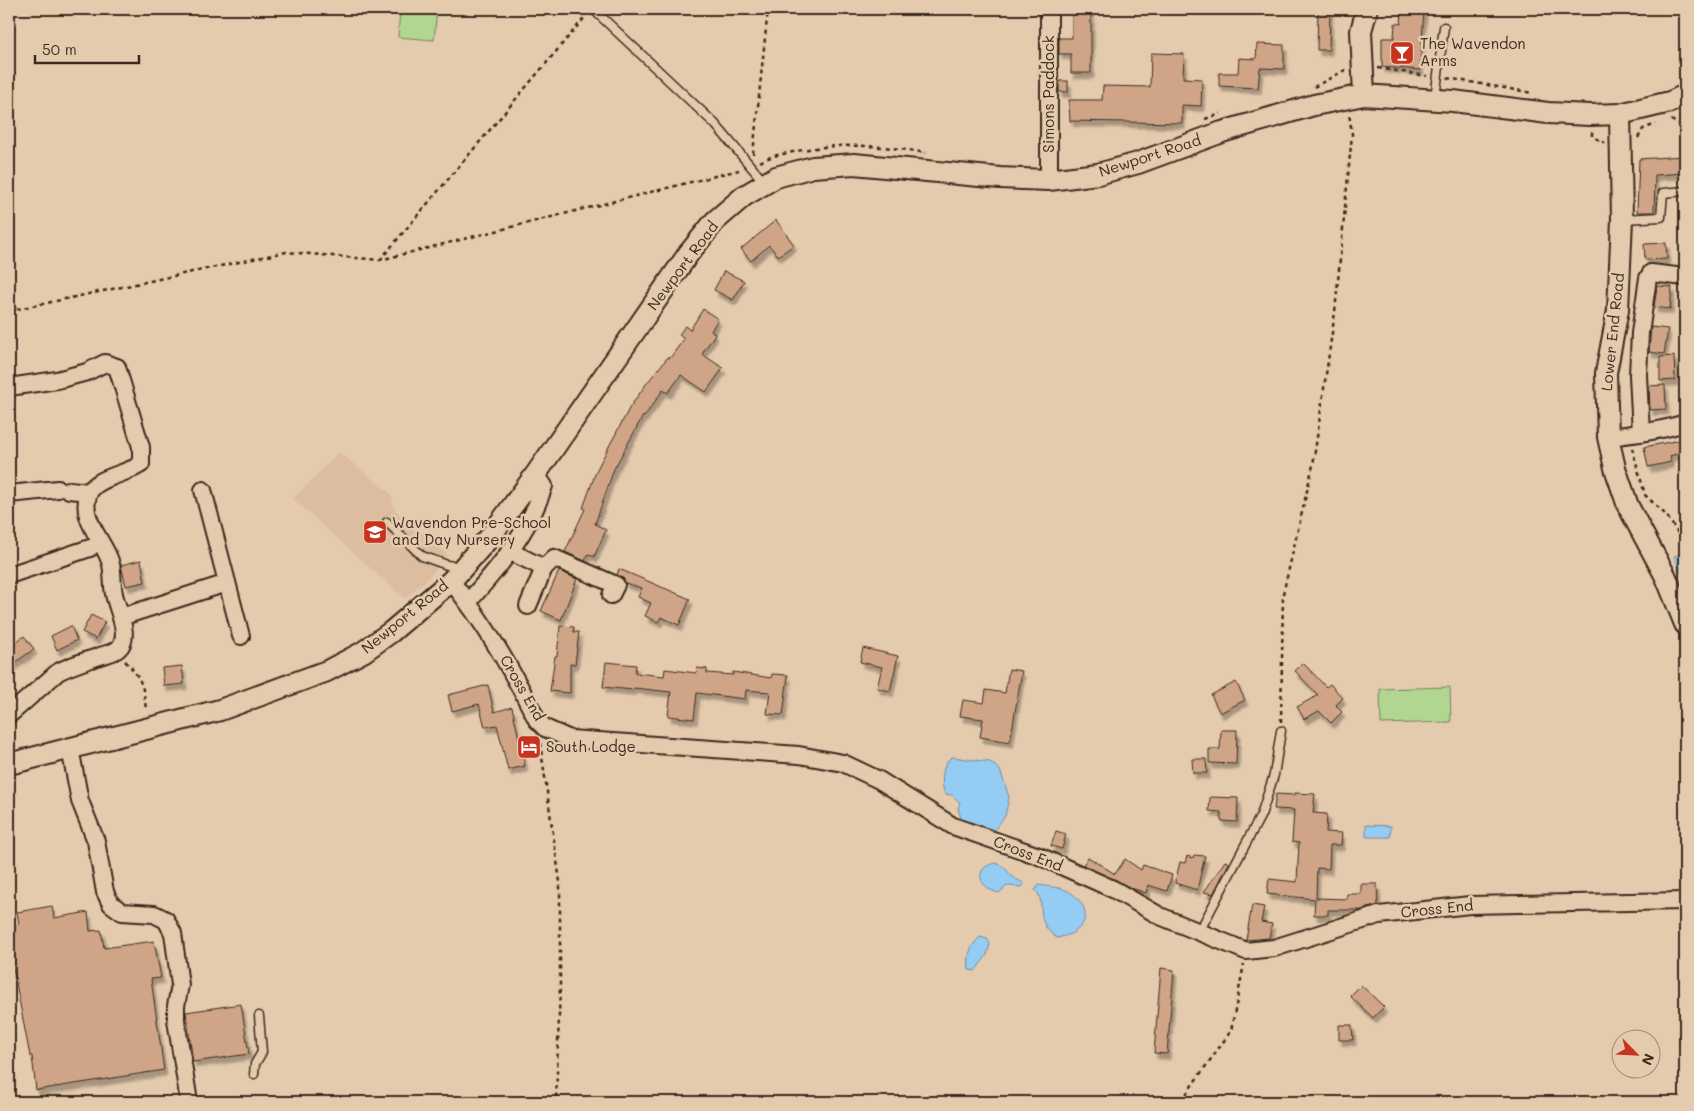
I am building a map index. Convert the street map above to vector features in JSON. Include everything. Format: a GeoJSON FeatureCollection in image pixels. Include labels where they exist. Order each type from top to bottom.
{"type":"FeatureCollection","features":[{"type":"Feature","properties":{"kind":"street","name":"Simons Paddock"},"geometry":{"type":"LineString","coordinates":[[1049,9],[1050,180]]}},
{"type":"Feature","properties":{"kind":"street"},"geometry":{"type":"LineString","coordinates":[[1356,97],[1362,64],[1361,31],[1367,9]]}},
{"type":"Feature","properties":{"kind":"street","name":"Newport Road"},"geometry":{"type":"LineString","coordinates":[[9,764],[220,710],[328,671],[363,652],[391,632],[457,574],[488,538],[536,474],[689,253],[715,221],[744,196],[776,178],[814,167],[854,164],[1000,178],[1050,180],[1098,174],[1138,163],[1222,132],[1314,105],[1356,97],[1453,101],[1548,114],[1620,114],[1670,102],[1685,95]]}},
{"type":"Feature","properties":{"kind":"street","name":"Lower End Road"},"geometry":{"type":"LineString","coordinates":[[1620,114],[1622,219],[1618,310],[1606,373],[1608,437],[1615,468],[1628,506],[1666,577],[1685,624]]}},
{"type":"Feature","properties":{"kind":"street"},"geometry":{"type":"LineString","coordinates":[[1637,440],[1640,333],[1648,278],[1651,273],[1685,278]]}},
{"type":"Feature","properties":{"kind":"street"},"geometry":{"type":"LineString","coordinates":[[9,387],[57,380],[87,372],[105,363],[117,367],[141,447],[142,464],[134,470],[101,481],[89,492],[86,508],[91,525],[111,563],[114,596],[121,617],[124,638],[122,644],[114,651],[58,672],[9,715]]}},
{"type":"Feature","properties":{"kind":"street"},"geometry":{"type":"LineString","coordinates":[[1608,437],[1637,440],[1685,423]]}},
{"type":"Feature","properties":{"kind":"street"},"geometry":{"type":"LineString","coordinates":[[468,602],[511,552],[527,526],[544,486],[536,474]]}},
{"type":"Feature","properties":{"kind":"street"},"geometry":{"type":"LineString","coordinates":[[9,494],[64,490],[89,492]]}},
{"type":"Feature","properties":{"kind":"street"},"geometry":{"type":"LineString","coordinates":[[204,490],[241,636]]}},
{"type":"Feature","properties":{"kind":"street"},"geometry":{"type":"LineString","coordinates":[[9,576],[90,548]]}},
{"type":"Feature","properties":{"kind":"street"},"geometry":{"type":"LineString","coordinates":[[511,552],[544,568]]}},
{"type":"Feature","properties":{"kind":"street"},"geometry":{"type":"LineString","coordinates":[[528,606],[544,568],[554,558],[616,584],[612,595]]}},
{"type":"Feature","properties":{"kind":"street","name":"Cross End"},"geometry":{"type":"LineString","coordinates":[[457,574],[468,602],[504,656],[537,720],[545,728],[570,739],[799,755],[843,763],[879,780],[953,826],[1039,856],[1113,889],[1160,916],[1246,951],[1274,948],[1379,915],[1470,905],[1685,900]]}},
{"type":"Feature","properties":{"kind":"street"},"geometry":{"type":"LineString","coordinates":[[121,617],[227,583]]}},
{"type":"Feature","properties":{"kind":"street"},"geometry":{"type":"LineString","coordinates":[[70,748],[80,801],[96,841],[105,892],[111,904],[122,912],[154,914],[166,920],[173,933],[180,985],[176,1006],[176,1020],[189,1102]]}},
{"type":"Feature","properties":{"kind":"lane"},"geometry":{"type":"LineString","coordinates":[[590,11],[715,124],[766,183]]}},
{"type":"Feature","properties":{"kind":"lane"},"geometry":{"type":"LineString","coordinates":[[1435,100],[1444,27]]}},
{"type":"Feature","properties":{"kind":"lane"},"geometry":{"type":"LineString","coordinates":[[1622,219],[1661,217],[1664,193],[1685,191]]}},
{"type":"Feature","properties":{"kind":"lane"},"geometry":{"type":"LineString","coordinates":[[387,522],[422,556],[447,565],[457,574]]}},
{"type":"Feature","properties":{"kind":"lane"},"geometry":{"type":"LineString","coordinates":[[1199,932],[1261,815],[1274,775],[1281,731]]}},
{"type":"Feature","properties":{"kind":"lane"},"geometry":{"type":"LineString","coordinates":[[254,1074],[255,1064],[262,1052],[258,1016]]}},
{"type":"Feature","properties":{"kind":"path"},"geometry":{"type":"LineString","coordinates":[[752,167],[768,9]]}},
{"type":"Feature","properties":{"kind":"path"},"geometry":{"type":"LineString","coordinates":[[380,260],[590,11]]}},
{"type":"Feature","properties":{"kind":"path"},"geometry":{"type":"LineString","coordinates":[[1312,89],[1353,66],[1362,64],[1388,71],[1451,78],[1535,93]]}},
{"type":"Feature","properties":{"kind":"path"},"geometry":{"type":"LineString","coordinates":[[1281,731],[1283,594],[1313,465],[1335,312],[1356,97]]}},
{"type":"Feature","properties":{"kind":"path"},"geometry":{"type":"LineString","coordinates":[[1197,123],[1223,113]]}},
{"type":"Feature","properties":{"kind":"path"},"geometry":{"type":"LineString","coordinates":[[9,311],[286,252],[380,260],[752,167],[769,157],[812,148],[856,145],[894,147],[934,154]]}},
{"type":"Feature","properties":{"kind":"path"},"geometry":{"type":"LineString","coordinates":[[1637,440],[1645,495],[1666,515],[1680,536],[1685,538]]}},
{"type":"Feature","properties":{"kind":"path"},"geometry":{"type":"LineString","coordinates":[[114,651],[133,668],[143,687],[146,715]]}},
{"type":"Feature","properties":{"kind":"path"},"geometry":{"type":"LineString","coordinates":[[537,720],[560,882],[560,986],[556,1102]]}},
{"type":"Feature","properties":{"kind":"path"},"geometry":{"type":"LineString","coordinates":[[1183,1102],[1188,1091],[1232,1031],[1246,951]]}},
{"type":"Feature","properties":{"kind":"shaded area","name":"Wavendon Pre-School and Day Nursery"},"geometry":{"type":"Polygon","coordinates":[[[339,452],[391,494],[394,509],[448,555],[429,577],[405,599],[293,499],[339,452]]]}},
{"type":"Feature","properties":{"kind":"green space"},"geometry":{"type":"Polygon","coordinates":[[[400,9],[437,9],[434,40],[398,37],[400,9]]]}},
{"type":"Feature","properties":{"kind":"green space"},"geometry":{"type":"Polygon","coordinates":[[[1450,687],[1451,722],[1381,724],[1380,689],[1450,687]]]}},
{"type":"Feature","properties":{"kind":"water"},"geometry":{"type":"Polygon","coordinates":[[[1685,553],[1685,582],[1674,556],[1685,553]]]}},
{"type":"Feature","properties":{"kind":"water"},"geometry":{"type":"Polygon","coordinates":[[[952,757],[990,762],[1000,770],[1009,797],[1005,816],[991,834],[982,826],[963,824],[958,809],[960,803],[952,795],[945,794],[943,790],[944,768],[952,757]]]}},
{"type":"Feature","properties":{"kind":"water"},"geometry":{"type":"Polygon","coordinates":[[[1366,825],[1391,826],[1390,837],[1366,837],[1366,825]]]}},
{"type":"Feature","properties":{"kind":"water"},"geometry":{"type":"Polygon","coordinates":[[[995,863],[1005,868],[1011,876],[1023,883],[1022,887],[1007,886],[999,893],[986,887],[981,878],[981,873],[983,869],[995,863]]]}},
{"type":"Feature","properties":{"kind":"water"},"geometry":{"type":"Polygon","coordinates":[[[1039,885],[1067,890],[1078,899],[1084,908],[1085,918],[1077,930],[1057,938],[1049,932],[1042,919],[1039,895],[1035,890],[1039,885]]]}},
{"type":"Feature","properties":{"kind":"water"},"geometry":{"type":"Polygon","coordinates":[[[980,937],[987,939],[990,944],[987,955],[975,971],[969,970],[968,960],[970,952],[980,937]]]}},
{"type":"Feature","properties":{"kind":"building"},"geometry":{"type":"Polygon","coordinates":[[[1072,9],[1091,9],[1091,73],[1071,73],[1071,54],[1059,54],[1059,38],[1072,38],[1072,9]]]}},
{"type":"Feature","properties":{"kind":"building"},"geometry":{"type":"Polygon","coordinates":[[[1318,9],[1330,9],[1329,50],[1317,50],[1318,9]]]}},
{"type":"Feature","properties":{"kind":"building","name":"The Wavendon Arms"},"geometry":{"type":"Polygon","coordinates":[[[1402,9],[1424,10],[1420,70],[1382,67],[1382,38],[1394,38],[1395,23],[1401,24],[1402,9]]]}},
{"type":"Feature","properties":{"kind":"building"},"geometry":{"type":"Polygon","coordinates":[[[1257,44],[1284,45],[1284,69],[1260,68],[1258,88],[1219,86],[1219,73],[1238,73],[1239,58],[1256,59],[1257,44]]]}},
{"type":"Feature","properties":{"kind":"building"},"geometry":{"type":"Polygon","coordinates":[[[1151,53],[1184,54],[1183,78],[1202,79],[1201,106],[1182,105],[1182,123],[1070,121],[1069,100],[1102,100],[1103,86],[1150,87],[1151,53]]]}},
{"type":"Feature","properties":{"kind":"building"},"geometry":{"type":"Polygon","coordinates":[[[1059,81],[1068,81],[1068,92],[1059,92],[1059,81]]]}},
{"type":"Feature","properties":{"kind":"building"},"geometry":{"type":"Polygon","coordinates":[[[1683,156],[1685,173],[1655,175],[1654,212],[1637,212],[1639,159],[1683,156]]]}},
{"type":"Feature","properties":{"kind":"building"},"geometry":{"type":"Polygon","coordinates":[[[776,220],[794,245],[778,256],[769,245],[751,261],[741,249],[776,220]]]}},
{"type":"Feature","properties":{"kind":"building"},"geometry":{"type":"Polygon","coordinates":[[[1666,243],[1667,259],[1645,260],[1644,244],[1666,243]]]}},
{"type":"Feature","properties":{"kind":"building"},"geometry":{"type":"Polygon","coordinates":[[[724,271],[744,281],[733,300],[714,290],[724,271]]]}},
{"type":"Feature","properties":{"kind":"building"},"geometry":{"type":"Polygon","coordinates":[[[1657,286],[1672,287],[1670,309],[1654,307],[1657,286]]]}},
{"type":"Feature","properties":{"kind":"building"},"geometry":{"type":"Polygon","coordinates":[[[703,309],[718,319],[711,331],[715,334],[702,354],[723,368],[706,392],[681,375],[668,393],[663,390],[643,416],[614,469],[595,524],[606,530],[594,557],[588,554],[585,561],[565,552],[585,509],[583,508],[597,469],[630,407],[647,383],[668,357],[670,358],[684,339],[679,335],[685,326],[690,330],[703,309]]]}},
{"type":"Feature","properties":{"kind":"building"},"geometry":{"type":"Polygon","coordinates":[[[1651,327],[1668,329],[1664,354],[1649,352],[1651,327]]]}},
{"type":"Feature","properties":{"kind":"building"},"geometry":{"type":"Polygon","coordinates":[[[1674,356],[1675,380],[1660,381],[1660,357],[1674,356]]]}},
{"type":"Feature","properties":{"kind":"building"},"geometry":{"type":"Polygon","coordinates":[[[1665,385],[1666,409],[1650,410],[1649,386],[1665,385]]]}},
{"type":"Feature","properties":{"kind":"building"},"geometry":{"type":"Polygon","coordinates":[[[1685,439],[1685,451],[1670,456],[1671,462],[1648,467],[1644,447],[1685,439]]]}},
{"type":"Feature","properties":{"kind":"building"},"geometry":{"type":"Polygon","coordinates":[[[141,560],[145,582],[126,586],[121,565],[141,560]]]}},
{"type":"Feature","properties":{"kind":"building"},"geometry":{"type":"Polygon","coordinates":[[[619,569],[690,599],[679,625],[661,617],[658,622],[645,616],[651,603],[638,597],[642,588],[625,583],[624,579],[617,575],[619,569]]]}},
{"type":"Feature","properties":{"kind":"building"},"geometry":{"type":"Polygon","coordinates":[[[559,571],[577,579],[561,620],[541,611],[559,571]]]}},
{"type":"Feature","properties":{"kind":"building"},"geometry":{"type":"Polygon","coordinates":[[[91,615],[105,622],[96,639],[82,632],[91,615]]]}},
{"type":"Feature","properties":{"kind":"building"},"geometry":{"type":"Polygon","coordinates":[[[71,626],[77,640],[57,650],[51,636],[71,626]]]}},
{"type":"Feature","properties":{"kind":"building"},"geometry":{"type":"Polygon","coordinates":[[[560,626],[574,627],[574,632],[579,632],[575,664],[570,664],[570,693],[550,691],[555,656],[557,656],[560,626]]]}},
{"type":"Feature","properties":{"kind":"building"},"geometry":{"type":"Polygon","coordinates":[[[24,636],[34,649],[9,667],[9,647],[24,636]]]}},
{"type":"Feature","properties":{"kind":"building"},"geometry":{"type":"Polygon","coordinates":[[[863,648],[898,656],[890,691],[877,688],[882,667],[860,662],[863,648]]]}},
{"type":"Feature","properties":{"kind":"building"},"geometry":{"type":"Polygon","coordinates":[[[606,662],[636,665],[635,673],[664,676],[665,669],[696,673],[697,668],[707,669],[707,673],[733,675],[733,672],[771,678],[772,674],[788,675],[783,715],[767,714],[770,692],[746,690],[745,699],[697,693],[694,719],[668,716],[671,692],[603,687],[606,662]]]}},
{"type":"Feature","properties":{"kind":"building"},"geometry":{"type":"Polygon","coordinates":[[[1303,663],[1326,687],[1330,684],[1343,698],[1336,705],[1342,712],[1331,723],[1319,711],[1304,719],[1297,707],[1318,695],[1295,671],[1303,663]]]}},
{"type":"Feature","properties":{"kind":"building"},"geometry":{"type":"Polygon","coordinates":[[[182,666],[184,684],[164,686],[162,668],[182,666]]]}},
{"type":"Feature","properties":{"kind":"building"},"geometry":{"type":"Polygon","coordinates":[[[1009,669],[1022,671],[1010,742],[980,737],[983,719],[960,716],[963,700],[984,703],[986,690],[1005,693],[1009,669]]]}},
{"type":"Feature","properties":{"kind":"building"},"geometry":{"type":"Polygon","coordinates":[[[1236,682],[1245,700],[1220,713],[1211,695],[1236,682]]]}},
{"type":"Feature","properties":{"kind":"building"},"geometry":{"type":"Polygon","coordinates":[[[488,685],[494,712],[512,707],[525,766],[508,770],[497,725],[485,727],[479,704],[452,711],[448,695],[488,685]]]}},
{"type":"Feature","properties":{"kind":"building"},"geometry":{"type":"Polygon","coordinates":[[[1221,730],[1237,730],[1236,764],[1209,763],[1209,749],[1220,749],[1221,730]]]}},
{"type":"Feature","properties":{"kind":"building"},"geometry":{"type":"Polygon","coordinates":[[[1192,759],[1206,759],[1207,773],[1193,773],[1192,759]]]}},
{"type":"Feature","properties":{"kind":"building"},"geometry":{"type":"Polygon","coordinates":[[[1295,793],[1315,794],[1313,813],[1327,814],[1326,832],[1342,833],[1341,845],[1330,845],[1329,869],[1317,868],[1316,898],[1347,899],[1347,894],[1361,894],[1361,884],[1377,884],[1378,905],[1361,910],[1328,910],[1328,915],[1314,915],[1315,899],[1267,894],[1269,879],[1297,882],[1299,843],[1292,842],[1294,810],[1274,809],[1276,794],[1295,795],[1295,793]]]}},
{"type":"Feature","properties":{"kind":"building"},"geometry":{"type":"Polygon","coordinates":[[[1210,797],[1238,798],[1237,822],[1221,821],[1221,812],[1209,811],[1210,797]]]}},
{"type":"Feature","properties":{"kind":"building"},"geometry":{"type":"Polygon","coordinates":[[[1056,831],[1066,834],[1062,849],[1051,846],[1056,831]]]}},
{"type":"Feature","properties":{"kind":"building"},"geometry":{"type":"Polygon","coordinates":[[[1194,855],[1205,856],[1197,890],[1175,883],[1180,862],[1185,863],[1187,856],[1193,858],[1194,855]]]}},
{"type":"Feature","properties":{"kind":"building"},"geometry":{"type":"Polygon","coordinates":[[[1088,857],[1115,874],[1125,859],[1141,870],[1143,865],[1172,875],[1167,891],[1148,885],[1146,893],[1131,888],[1083,865],[1088,857]]]}},
{"type":"Feature","properties":{"kind":"building"},"geometry":{"type":"Polygon","coordinates":[[[1225,861],[1229,863],[1213,894],[1204,892],[1225,861]]]}},
{"type":"Feature","properties":{"kind":"building"},"geometry":{"type":"Polygon","coordinates":[[[1252,905],[1264,907],[1261,922],[1272,924],[1269,938],[1246,940],[1252,905]]]}},
{"type":"Feature","properties":{"kind":"building"},"geometry":{"type":"Polygon","coordinates":[[[52,906],[54,918],[88,912],[90,931],[101,930],[104,948],[154,941],[161,978],[151,979],[164,1070],[36,1090],[32,1056],[30,1056],[9,947],[9,926],[19,924],[17,912],[52,906]]]}},
{"type":"Feature","properties":{"kind":"building"},"geometry":{"type":"Polygon","coordinates":[[[1161,968],[1174,970],[1167,1054],[1154,1053],[1161,968]]]}},
{"type":"Feature","properties":{"kind":"building"},"geometry":{"type":"Polygon","coordinates":[[[1361,985],[1384,1007],[1373,1018],[1350,996],[1361,985]]]}},
{"type":"Feature","properties":{"kind":"building"},"geometry":{"type":"Polygon","coordinates":[[[241,1004],[249,1054],[193,1062],[186,1012],[241,1004]]]}},
{"type":"Feature","properties":{"kind":"building"},"geometry":{"type":"Polygon","coordinates":[[[1339,1025],[1352,1025],[1353,1040],[1339,1040],[1339,1025]]]}},
{"type":"Feature","properties":{"kind":"place","name":"The Wavendon Arms"},"geometry":{"type":"Point","coordinates":[1402,53]}},
{"type":"Feature","properties":{"kind":"place","name":"Wavendon Pre-School and Day Nursery"},"geometry":{"type":"Point","coordinates":[375,532]}},
{"type":"Feature","properties":{"kind":"place","name":"South Lodge"},"geometry":{"type":"Point","coordinates":[529,747]}}]}
